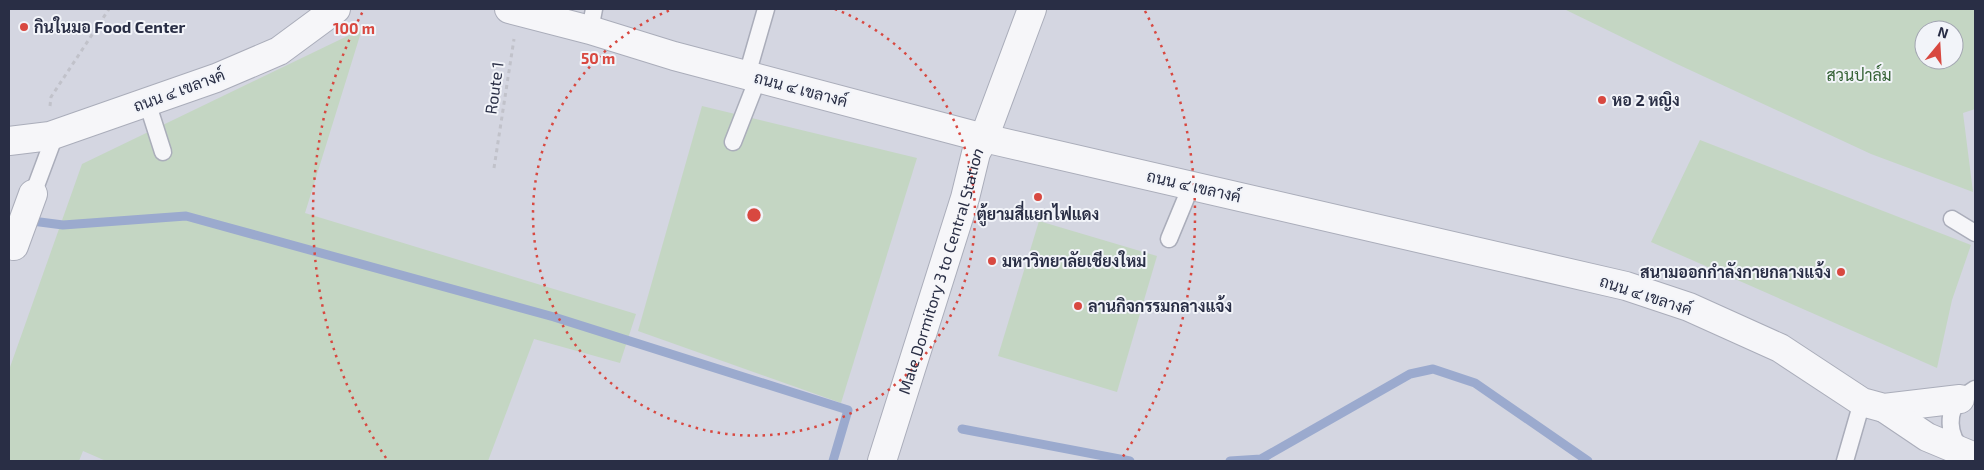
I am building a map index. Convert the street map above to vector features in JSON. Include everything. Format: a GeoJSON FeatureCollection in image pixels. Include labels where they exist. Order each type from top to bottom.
{"type":"FeatureCollection","features":[{"type":"Feature","properties":{"kind":"street"},"geometry":{"type":"LineString","coordinates":[[982,142],[1031,13]]}},
{"type":"Feature","properties":{"kind":"street","name":"ถนน ๔ เขลางค์"},"geometry":{"type":"LineString","coordinates":[[752,77],[982,142],[1015,145]]}},
{"type":"Feature","properties":{"kind":"street"},"geometry":{"type":"LineString","coordinates":[[12,253],[34,194]]}},
{"type":"Feature","properties":{"kind":"street"},"geometry":{"type":"LineString","coordinates":[[884,455],[962,207]]}},
{"type":"Feature","properties":{"kind":"street"},"geometry":{"type":"LineString","coordinates":[[1873,405],[1927,437],[1975,457]]}},
{"type":"Feature","properties":{"kind":"lane"},"geometry":{"type":"LineString","coordinates":[[279,51],[336,9]]}},
{"type":"Feature","properties":{"kind":"lane"},"geometry":{"type":"LineString","coordinates":[[9,141],[55,135],[216,78],[279,51],[341,9]]}},
{"type":"Feature","properties":{"kind":"lane"},"geometry":{"type":"LineString","coordinates":[[590,30],[594,9]]}},
{"type":"Feature","properties":{"kind":"lane"},"geometry":{"type":"LineString","coordinates":[[733,142],[752,77],[766,9]]}},
{"type":"Feature","properties":{"kind":"lane"},"geometry":{"type":"LineString","coordinates":[[515,10],[752,77]]}},
{"type":"Feature","properties":{"kind":"lane"},"geometry":{"type":"LineString","coordinates":[[147,102],[162,152]]}},
{"type":"Feature","properties":{"kind":"lane"},"geometry":{"type":"LineString","coordinates":[[34,194],[55,135]]}},
{"type":"Feature","properties":{"kind":"lane"},"geometry":{"type":"LineString","coordinates":[[982,142],[1191,186]]}},
{"type":"Feature","properties":{"kind":"lane","name":"Male Dormitory 3 to Central Station"},"geometry":{"type":"LineString","coordinates":[[884,455],[982,142]]}},
{"type":"Feature","properties":{"kind":"lane"},"geometry":{"type":"LineString","coordinates":[[1015,145],[1626,286],[1688,307],[1780,348],[1873,405],[1971,392]]}},
{"type":"Feature","properties":{"kind":"lane"},"geometry":{"type":"LineString","coordinates":[[1170,239],[1191,186]]}},
{"type":"Feature","properties":{"kind":"lane"},"geometry":{"type":"LineString","coordinates":[[1952,219],[1975,233]]}},
{"type":"Feature","properties":{"kind":"lane"},"geometry":{"type":"LineString","coordinates":[[1971,392],[1951,414],[1951,430],[1957,445],[1966,454],[1975,457]]}},
{"type":"Feature","properties":{"kind":"lane"},"geometry":{"type":"LineString","coordinates":[[1845,461],[1873,405]]}},
{"type":"Feature","properties":{"kind":"path"},"geometry":{"type":"LineString","coordinates":[[55,135],[47,118],[51,97],[109,9]]}},
{"type":"Feature","properties":{"kind":"path","name":"Route 1"},"geometry":{"type":"LineString","coordinates":[[494,168],[515,10]]}},
{"type":"Feature","properties":{"kind":"shaded area","name":"มหาวิทยาลัยเชียงใหม่"},"geometry":{"type":"Polygon","coordinates":[[[9,9],[1975,9],[1975,461],[9,461],[9,9]]]}},
{"type":"Feature","properties":{"kind":"green space","name":"สวนปาล์ม"},"geometry":{"type":"Polygon","coordinates":[[[1564,9],[1975,9],[1975,109],[1963,113],[1973,192],[1871,154],[1564,9]]]}},
{"type":"Feature","properties":{"kind":"green space"},"geometry":{"type":"Polygon","coordinates":[[[362,29],[305,213],[636,314],[620,363],[534,339],[488,461],[106,461],[83,451],[79,461],[9,461],[9,370],[82,164],[362,29]]]}},
{"type":"Feature","properties":{"kind":"green space"},"geometry":{"type":"Polygon","coordinates":[[[702,106],[917,158],[841,403],[638,331],[702,106]]]}},
{"type":"Feature","properties":{"kind":"green space","name":"สนามออกกำลังกายกลางแจ้ง"},"geometry":{"type":"Polygon","coordinates":[[[1700,140],[1971,245],[1952,300],[1937,368],[1651,242],[1700,140]]]}},
{"type":"Feature","properties":{"kind":"green space","name":"ลานกิจกรรมกลางแจ้ง"},"geometry":{"type":"Polygon","coordinates":[[[1039,221],[1157,256],[1117,392],[998,356],[1039,221]]]}},
{"type":"Feature","properties":{"kind":"waterway"},"geometry":{"type":"LineString","coordinates":[[9,218],[63,225],[186,216],[554,317],[848,410],[833,461]]}},
{"type":"Feature","properties":{"kind":"waterway"},"geometry":{"type":"LineString","coordinates":[[1230,461],[1261,459],[1410,374],[1433,369],[1475,383],[1588,461]]}},
{"type":"Feature","properties":{"kind":"waterway"},"geometry":{"type":"LineString","coordinates":[[962,429],[1130,461]]}},
{"type":"Feature","properties":{"kind":"place","name":"กินในมอ Food Center"},"geometry":{"type":"Point","coordinates":[24,27]}},
{"type":"Feature","properties":{"kind":"place","name":"หอ 2 หญิง"},"geometry":{"type":"Point","coordinates":[1602,100]}},
{"type":"Feature","properties":{"kind":"place","name":"ตู้ยามสี่แยกไฟแดง"},"geometry":{"type":"Point","coordinates":[1038,197]}},
{"type":"Feature","properties":{"kind":"place","name":"มหาวิทยาลัยเชียงใหม่"},"geometry":{"type":"Point","coordinates":[992,261]}},
{"type":"Feature","properties":{"kind":"place","name":"สนามออกกำลังกายกลางแจ้ง"},"geometry":{"type":"Point","coordinates":[1841,272]}},
{"type":"Feature","properties":{"kind":"place","name":"ลานกิจกรรมกลางแจ้ง"},"geometry":{"type":"Point","coordinates":[1078,306]}}]}
